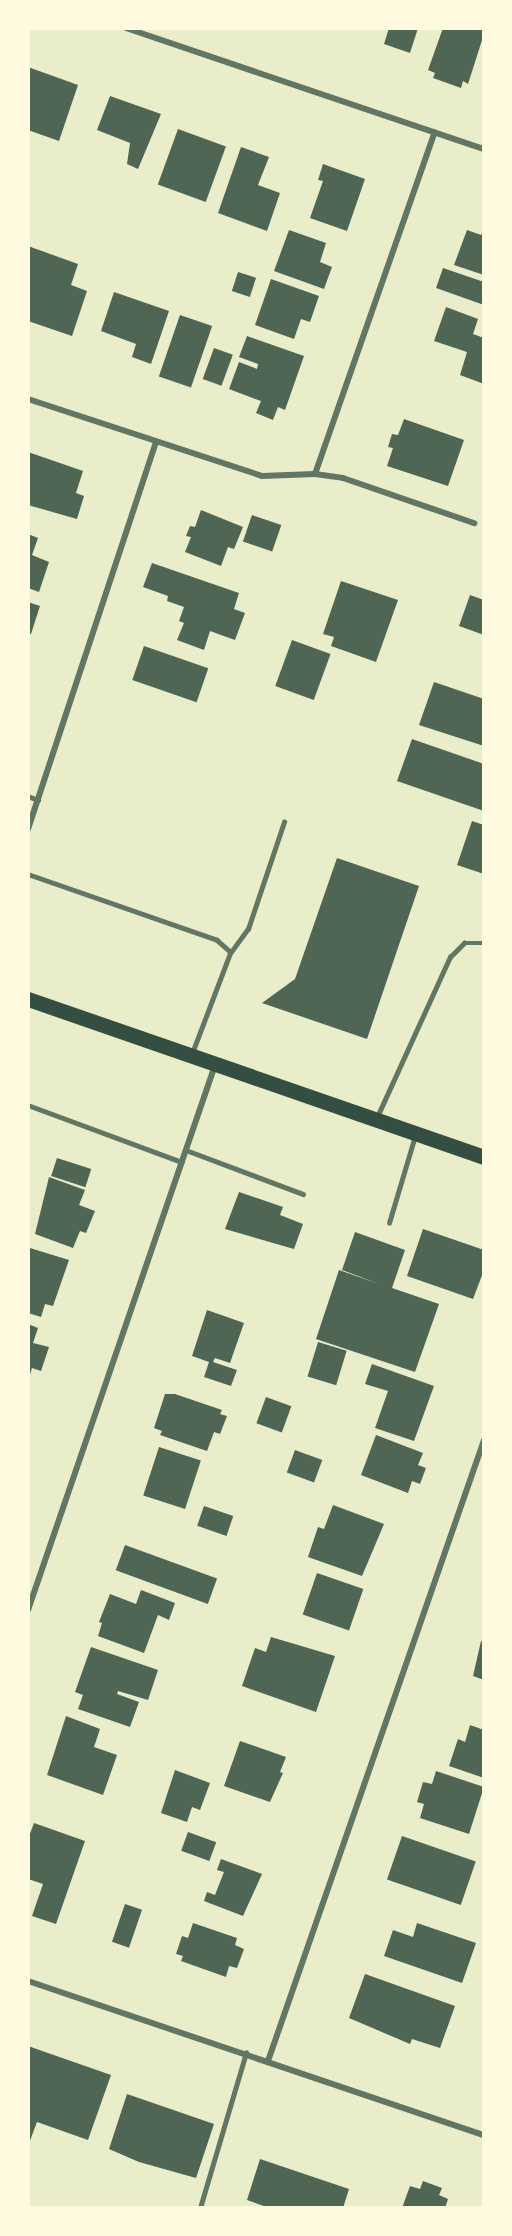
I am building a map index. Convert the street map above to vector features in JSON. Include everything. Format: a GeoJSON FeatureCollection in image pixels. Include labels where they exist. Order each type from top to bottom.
{"type":"FeatureCollection","features":[{"type":"Feature","properties":{"kind":"main road"},"geometry":{"type":"LineString","coordinates":[[28,999],[192,1054],[483,1157]]}},
{"type":"Feature","properties":{"kind":"street"},"geometry":{"type":"LineString","coordinates":[[126,28],[483,149]]}},
{"type":"Feature","properties":{"kind":"street"},"geometry":{"type":"LineString","coordinates":[[315,474],[435,132]]}},
{"type":"Feature","properties":{"kind":"street"},"geometry":{"type":"LineString","coordinates":[[28,399],[262,476],[315,474],[343,478],[474,524]]}},
{"type":"Feature","properties":{"kind":"street"},"geometry":{"type":"LineString","coordinates":[[28,829],[156,443]]}},
{"type":"Feature","properties":{"kind":"street"},"geometry":{"type":"LineString","coordinates":[[28,1610],[216,1063]]}},
{"type":"Feature","properties":{"kind":"street"},"geometry":{"type":"LineString","coordinates":[[268,2061],[482,1452],[483,1440]]}},
{"type":"Feature","properties":{"kind":"street"},"geometry":{"type":"LineString","coordinates":[[28,1980],[483,2135]]}},
{"type":"Feature","properties":{"kind":"lane"},"geometry":{"type":"LineString","coordinates":[[28,796],[38,800]]}},
{"type":"Feature","properties":{"kind":"lane"},"geometry":{"type":"LineString","coordinates":[[192,1054],[231,952],[248,929],[284,822]]}},
{"type":"Feature","properties":{"kind":"lane"},"geometry":{"type":"LineString","coordinates":[[28,874],[217,940],[231,952]]}},
{"type":"Feature","properties":{"kind":"lane"},"geometry":{"type":"LineString","coordinates":[[376,1119],[450,957],[464,943],[476,940],[483,943]]}},
{"type":"Feature","properties":{"kind":"lane"},"geometry":{"type":"LineString","coordinates":[[28,1105],[182,1162]]}},
{"type":"Feature","properties":{"kind":"lane"},"geometry":{"type":"LineString","coordinates":[[388,1223],[416,1133]]}},
{"type":"Feature","properties":{"kind":"lane"},"geometry":{"type":"LineString","coordinates":[[186,1150],[303,1194]]}},
{"type":"Feature","properties":{"kind":"lane"},"geometry":{"type":"LineString","coordinates":[[200,2208],[246,2053]]}},
{"type":"Feature","properties":{"kind":"building"},"geometry":{"type":"Polygon","coordinates":[[[389,28],[418,28],[410,53],[384,44],[389,28]]]}},
{"type":"Feature","properties":{"kind":"building"},"geometry":{"type":"Polygon","coordinates":[[[443,28],[482,28],[484,34],[468,84],[463,81],[461,88],[433,78],[435,73],[428,70],[443,28]]]}},
{"type":"Feature","properties":{"kind":"building"},"geometry":{"type":"Polygon","coordinates":[[[28,67],[78,85],[59,141],[28,130],[28,67]]]}},
{"type":"Feature","properties":{"kind":"building"},"geometry":{"type":"Polygon","coordinates":[[[110,96],[161,114],[138,169],[127,164],[130,143],[97,130],[110,96]]]}},
{"type":"Feature","properties":{"kind":"building"},"geometry":{"type":"Polygon","coordinates":[[[178,129],[226,146],[206,202],[158,184],[178,129]]]}},
{"type":"Feature","properties":{"kind":"building"},"geometry":{"type":"Polygon","coordinates":[[[241,147],[269,157],[258,185],[280,193],[267,231],[218,213],[241,147]]]}},
{"type":"Feature","properties":{"kind":"building"},"geometry":{"type":"Polygon","coordinates":[[[323,164],[365,179],[347,231],[310,218],[323,181],[318,180],[323,164]]]}},
{"type":"Feature","properties":{"kind":"building"},"geometry":{"type":"Polygon","coordinates":[[[484,229],[484,275],[454,265],[467,230],[481,235],[484,229]]]}},
{"type":"Feature","properties":{"kind":"building"},"geometry":{"type":"Polygon","coordinates":[[[289,230],[326,243],[320,262],[332,267],[324,289],[274,271],[289,230]]]}},
{"type":"Feature","properties":{"kind":"building"},"geometry":{"type":"Polygon","coordinates":[[[28,246],[78,264],[71,285],[87,291],[72,336],[28,321],[28,246]]]}},
{"type":"Feature","properties":{"kind":"building"},"geometry":{"type":"Polygon","coordinates":[[[443,268],[484,282],[484,305],[436,288],[443,268]]]}},
{"type":"Feature","properties":{"kind":"building"},"geometry":{"type":"Polygon","coordinates":[[[238,272],[256,278],[250,297],[232,291],[238,272]]]}},
{"type":"Feature","properties":{"kind":"building"},"geometry":{"type":"Polygon","coordinates":[[[271,279],[319,296],[310,322],[301,319],[294,339],[255,325],[271,279]]]}},
{"type":"Feature","properties":{"kind":"building"},"geometry":{"type":"Polygon","coordinates":[[[114,292],[169,311],[151,364],[132,357],[136,344],[101,331],[114,292]]]}},
{"type":"Feature","properties":{"kind":"building"},"geometry":{"type":"Polygon","coordinates":[[[446,307],[478,319],[473,334],[484,338],[484,384],[460,375],[467,352],[434,341],[446,307]]]}},
{"type":"Feature","properties":{"kind":"building"},"geometry":{"type":"Polygon","coordinates":[[[180,315],[212,326],[191,388],[159,376],[180,315]]]}},
{"type":"Feature","properties":{"kind":"building"},"geometry":{"type":"Polygon","coordinates":[[[247,336],[304,356],[285,410],[278,407],[273,420],[256,413],[261,401],[229,389],[239,362],[257,369],[258,364],[239,357],[247,336]]]}},
{"type":"Feature","properties":{"kind":"building"},"geometry":{"type":"Polygon","coordinates":[[[214,348],[233,355],[222,386],[203,379],[214,348]]]}},
{"type":"Feature","properties":{"kind":"building"},"geometry":{"type":"Polygon","coordinates":[[[404,419],[464,440],[448,486],[387,466],[393,448],[388,447],[392,434],[398,435],[404,419]]]}},
{"type":"Feature","properties":{"kind":"building"},"geometry":{"type":"Polygon","coordinates":[[[28,452],[83,471],[76,493],[84,496],[77,519],[28,505],[28,452]]]}},
{"type":"Feature","properties":{"kind":"building"},"geometry":{"type":"Polygon","coordinates":[[[201,510],[243,527],[234,549],[228,547],[221,566],[185,552],[191,537],[186,536],[190,526],[195,527],[201,510]]]}},
{"type":"Feature","properties":{"kind":"building"},"geometry":{"type":"Polygon","coordinates":[[[252,515],[281,525],[272,552],[243,541],[252,515]]]}},
{"type":"Feature","properties":{"kind":"building"},"geometry":{"type":"Polygon","coordinates":[[[28,534],[38,538],[32,555],[49,562],[39,592],[28,588],[28,534]]]}},
{"type":"Feature","properties":{"kind":"building"},"geometry":{"type":"Polygon","coordinates":[[[152,563],[239,593],[234,609],[245,613],[235,640],[210,631],[204,650],[177,640],[184,623],[179,621],[184,607],[167,601],[168,596],[143,587],[152,563]]]}},
{"type":"Feature","properties":{"kind":"building"},"geometry":{"type":"Polygon","coordinates":[[[341,581],[398,600],[376,662],[331,646],[334,637],[323,634],[341,581]]]}},
{"type":"Feature","properties":{"kind":"building"},"geometry":{"type":"Polygon","coordinates":[[[470,595],[484,600],[484,635],[459,626],[470,595]]]}},
{"type":"Feature","properties":{"kind":"building"},"geometry":{"type":"Polygon","coordinates":[[[28,602],[40,606],[31,634],[28,633],[28,602]]]}},
{"type":"Feature","properties":{"kind":"building"},"geometry":{"type":"Polygon","coordinates":[[[292,640],[331,654],[314,700],[275,686],[292,640]]]}},
{"type":"Feature","properties":{"kind":"building"},"geometry":{"type":"Polygon","coordinates":[[[144,646],[208,668],[197,702],[132,680],[144,646]]]}},
{"type":"Feature","properties":{"kind":"building"},"geometry":{"type":"Polygon","coordinates":[[[434,682],[484,699],[484,746],[419,725],[434,682]]]}},
{"type":"Feature","properties":{"kind":"building"},"geometry":{"type":"Polygon","coordinates":[[[412,739],[484,764],[484,811],[397,781],[412,739]]]}},
{"type":"Feature","properties":{"kind":"building"},"geometry":{"type":"Polygon","coordinates":[[[472,821],[484,825],[484,874],[457,865],[472,821]]]}},
{"type":"Feature","properties":{"kind":"building"},"geometry":{"type":"Polygon","coordinates":[[[337,858],[419,886],[367,1039],[262,1003],[295,979],[337,858]]]}},
{"type":"Feature","properties":{"kind":"building"},"geometry":{"type":"Polygon","coordinates":[[[57,1158],[91,1169],[85,1187],[51,1176],[57,1158]]]}},
{"type":"Feature","properties":{"kind":"building"},"geometry":{"type":"Polygon","coordinates":[[[49,1177],[85,1190],[79,1205],[95,1211],[86,1233],[80,1231],[73,1248],[35,1234],[49,1177]]]}},
{"type":"Feature","properties":{"kind":"building"},"geometry":{"type":"Polygon","coordinates":[[[239,1192],[283,1207],[280,1215],[303,1224],[294,1249],[225,1229],[239,1192]]]}},
{"type":"Feature","properties":{"kind":"building"},"geometry":{"type":"Polygon","coordinates":[[[423,1229],[484,1250],[484,1270],[473,1299],[407,1276],[423,1229]]]}},
{"type":"Feature","properties":{"kind":"building"},"geometry":{"type":"Polygon","coordinates":[[[355,1232],[405,1250],[392,1288],[439,1304],[415,1372],[316,1339],[339,1270],[379,1284],[342,1270],[355,1232]]]}},
{"type":"Feature","properties":{"kind":"building"},"geometry":{"type":"Polygon","coordinates":[[[30,1248],[69,1260],[53,1306],[45,1304],[41,1317],[28,1313],[30,1248]]]}},
{"type":"Feature","properties":{"kind":"building"},"geometry":{"type":"Polygon","coordinates":[[[207,1310],[244,1323],[230,1363],[215,1358],[213,1362],[237,1370],[231,1386],[204,1377],[209,1362],[192,1356],[207,1310]]]}},
{"type":"Feature","properties":{"kind":"building"},"geometry":{"type":"Polygon","coordinates":[[[28,1324],[38,1328],[33,1343],[49,1347],[41,1371],[32,1368],[29,1378],[28,1324]]]}},
{"type":"Feature","properties":{"kind":"building"},"geometry":{"type":"Polygon","coordinates":[[[318,1342],[347,1351],[336,1385],[307,1376],[318,1342]]]}},
{"type":"Feature","properties":{"kind":"building"},"geometry":{"type":"Polygon","coordinates":[[[372,1364],[434,1386],[414,1441],[375,1428],[388,1391],[365,1384],[372,1364]]]}},
{"type":"Feature","properties":{"kind":"building"},"geometry":{"type":"Polygon","coordinates":[[[165,1394],[175,1394],[222,1410],[220,1414],[227,1416],[220,1434],[214,1432],[207,1451],[160,1435],[162,1431],[154,1428],[165,1394]]]}},
{"type":"Feature","properties":{"kind":"building"},"geometry":{"type":"Polygon","coordinates":[[[266,1397],[291,1406],[282,1433],[256,1423],[266,1397]]]}},
{"type":"Feature","properties":{"kind":"building"},"geometry":{"type":"Polygon","coordinates":[[[376,1435],[423,1453],[418,1465],[426,1468],[420,1484],[412,1481],[408,1493],[361,1475],[376,1435]]]}},
{"type":"Feature","properties":{"kind":"building"},"geometry":{"type":"Polygon","coordinates":[[[159,1447],[201,1461],[185,1509],[143,1496],[159,1447]]]}},
{"type":"Feature","properties":{"kind":"building"},"geometry":{"type":"Polygon","coordinates":[[[295,1450],[322,1460],[314,1482],[287,1473],[295,1450]]]}},
{"type":"Feature","properties":{"kind":"building"},"geometry":{"type":"Polygon","coordinates":[[[333,1505],[384,1524],[362,1576],[308,1557],[318,1527],[324,1529],[333,1505]]]}},
{"type":"Feature","properties":{"kind":"building"},"geometry":{"type":"Polygon","coordinates":[[[204,1506],[233,1516],[226,1536],[197,1526],[204,1506]]]}},
{"type":"Feature","properties":{"kind":"building"},"geometry":{"type":"Polygon","coordinates":[[[125,1545],[217,1579],[208,1604],[116,1570],[125,1545]]]}},
{"type":"Feature","properties":{"kind":"building"},"geometry":{"type":"Polygon","coordinates":[[[317,1573],[363,1589],[349,1631],[303,1615],[317,1573]]]}},
{"type":"Feature","properties":{"kind":"building"},"geometry":{"type":"Polygon","coordinates":[[[141,1590],[175,1603],[169,1620],[158,1615],[144,1653],[98,1636],[102,1623],[99,1622],[110,1594],[136,1604],[141,1590]]]}},
{"type":"Feature","properties":{"kind":"building"},"geometry":{"type":"Polygon","coordinates":[[[271,1637],[335,1656],[316,1712],[242,1686],[255,1648],[266,1652],[271,1637]]]}},
{"type":"Feature","properties":{"kind":"building"},"geometry":{"type":"Polygon","coordinates":[[[481,1641],[484,1642],[484,1680],[473,1676],[481,1641]]]}},
{"type":"Feature","properties":{"kind":"building"},"geometry":{"type":"Polygon","coordinates":[[[91,1647],[158,1670],[148,1700],[118,1691],[117,1694],[139,1702],[130,1727],[78,1709],[83,1695],[75,1692],[91,1647]]]}},
{"type":"Feature","properties":{"kind":"building"},"geometry":{"type":"Polygon","coordinates":[[[66,1716],[100,1729],[94,1747],[117,1755],[103,1795],[47,1775],[66,1716]]]}},
{"type":"Feature","properties":{"kind":"building"},"geometry":{"type":"Polygon","coordinates":[[[470,1725],[484,1730],[484,1778],[449,1766],[458,1739],[465,1742],[470,1725]]]}},
{"type":"Feature","properties":{"kind":"building"},"geometry":{"type":"Polygon","coordinates":[[[240,1741],[286,1757],[280,1772],[283,1773],[270,1802],[224,1786],[240,1741]]]}},
{"type":"Feature","properties":{"kind":"building"},"geometry":{"type":"Polygon","coordinates":[[[175,1770],[210,1783],[200,1810],[192,1807],[187,1822],[161,1813],[175,1770]]]}},
{"type":"Feature","properties":{"kind":"building"},"geometry":{"type":"Polygon","coordinates":[[[436,1771],[484,1787],[469,1834],[420,1818],[424,1804],[417,1802],[423,1782],[432,1784],[436,1771]]]}},
{"type":"Feature","properties":{"kind":"building"},"geometry":{"type":"Polygon","coordinates":[[[34,1823],[85,1841],[56,1924],[32,1916],[43,1884],[28,1879],[28,1839],[34,1823]]]}},
{"type":"Feature","properties":{"kind":"building"},"geometry":{"type":"Polygon","coordinates":[[[188,1832],[216,1842],[209,1861],[181,1851],[188,1832]]]}},
{"type":"Feature","properties":{"kind":"building"},"geometry":{"type":"Polygon","coordinates":[[[402,1836],[476,1861],[461,1905],[387,1879],[402,1836]]]}},
{"type":"Feature","properties":{"kind":"building"},"geometry":{"type":"Polygon","coordinates":[[[221,1859],[262,1874],[243,1916],[204,1901],[207,1892],[215,1895],[224,1872],[217,1870],[221,1859]]]}},
{"type":"Feature","properties":{"kind":"building"},"geometry":{"type":"Polygon","coordinates":[[[125,1904],[142,1910],[129,1948],[112,1942],[125,1904]]]}},
{"type":"Feature","properties":{"kind":"building"},"geometry":{"type":"Polygon","coordinates":[[[193,1923],[237,1938],[235,1945],[244,1949],[237,1968],[229,1966],[226,1977],[181,1961],[183,1956],[176,1954],[182,1936],[188,1938],[193,1923]]]}},
{"type":"Feature","properties":{"kind":"building"},"geometry":{"type":"Polygon","coordinates":[[[417,1923],[476,1943],[462,1983],[384,1956],[393,1930],[413,1937],[417,1923]]]}},
{"type":"Feature","properties":{"kind":"building"},"geometry":{"type":"Polygon","coordinates":[[[365,1974],[455,2006],[440,2048],[412,2039],[410,2044],[349,2018],[365,1974]]]}},
{"type":"Feature","properties":{"kind":"building"},"geometry":{"type":"Polygon","coordinates":[[[28,2046],[111,2075],[88,2140],[37,2122],[28,2146],[28,2046]]]}},
{"type":"Feature","properties":{"kind":"building"},"geometry":{"type":"Polygon","coordinates":[[[127,2094],[214,2124],[196,2178],[139,2162],[109,2149],[127,2094]]]}},
{"type":"Feature","properties":{"kind":"building"},"geometry":{"type":"Polygon","coordinates":[[[260,2159],[349,2189],[343,2208],[269,2208],[247,2200],[260,2159]]]}},
{"type":"Feature","properties":{"kind":"building"},"geometry":{"type":"Polygon","coordinates":[[[423,2181],[442,2188],[439,2195],[448,2199],[445,2208],[402,2208],[410,2186],[420,2189],[423,2181]]]}}]}
